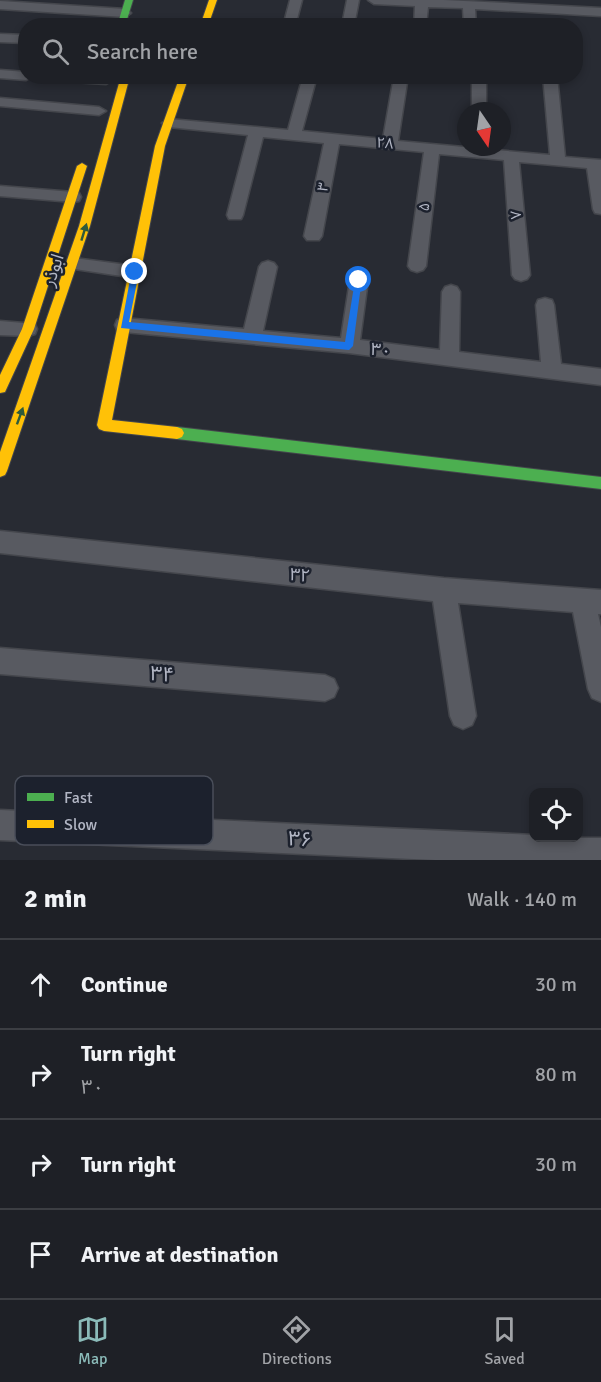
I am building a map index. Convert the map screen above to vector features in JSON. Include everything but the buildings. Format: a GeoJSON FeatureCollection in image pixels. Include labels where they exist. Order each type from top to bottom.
{"type":"FeatureCollection","features":[{"type":"Feature","properties":{"kind":"street"},"geometry":{"type":"LineString","coordinates":[[207,18],[213,0]]}},
{"type":"Feature","properties":{"kind":"street"},"geometry":{"type":"LineString","coordinates":[[291,18],[297,0]]}},
{"type":"Feature","properties":{"kind":"street"},"geometry":{"type":"LineString","coordinates":[[349,18],[352,0]]}},
{"type":"Feature","properties":{"kind":"street"},"geometry":{"type":"LineString","coordinates":[[374,0],[601,12]]}},
{"type":"Feature","properties":{"kind":"street"},"geometry":{"type":"LineString","coordinates":[[421,18],[422,1]]}},
{"type":"Feature","properties":{"kind":"street"},"geometry":{"type":"LineString","coordinates":[[0,5],[125,13]]}},
{"type":"Feature","properties":{"kind":"street"},"geometry":{"type":"LineString","coordinates":[[469,5],[470,18]]}},
{"type":"Feature","properties":{"kind":"street"},"geometry":{"type":"LineString","coordinates":[[537,9],[538,18]]}},
{"type":"Feature","properties":{"kind":"street"},"geometry":{"type":"LineString","coordinates":[[0,38],[18,39]]}},
{"type":"Feature","properties":{"kind":"street"},"geometry":{"type":"LineString","coordinates":[[0,74],[18,75]]}},
{"type":"Feature","properties":{"kind":"street"},"geometry":{"type":"LineString","coordinates":[[65,84],[102,96]]}},
{"type":"Feature","properties":{"kind":"street","name":"ابوذر"},"geometry":{"type":"LineString","coordinates":[[0,471],[115,143],[125,84]]}},
{"type":"Feature","properties":{"kind":"street"},"geometry":{"type":"LineString","coordinates":[[182,84],[169,123],[155,146],[135,272],[104,426],[601,483]]}},
{"type":"Feature","properties":{"kind":"street"},"geometry":{"type":"LineString","coordinates":[[294,135],[308,84]]}},
{"type":"Feature","properties":{"kind":"street"},"geometry":{"type":"LineString","coordinates":[[390,143],[400,84]]}},
{"type":"Feature","properties":{"kind":"street"},"geometry":{"type":"LineString","coordinates":[[479,84],[479,102]]}},
{"type":"Feature","properties":{"kind":"street"},"geometry":{"type":"LineString","coordinates":[[551,84],[558,161]]}},
{"type":"Feature","properties":{"kind":"street"},"geometry":{"type":"LineString","coordinates":[[0,102],[102,96]]}},
{"type":"Feature","properties":{"kind":"street","name":"۲۸"},"geometry":{"type":"LineString","coordinates":[[169,123],[457,149]]}},
{"type":"Feature","properties":{"kind":"street"},"geometry":{"type":"LineString","coordinates":[[235,215],[257,130]]}},
{"type":"Feature","properties":{"kind":"street","name":"۳"},"geometry":{"type":"LineString","coordinates":[[313,236],[333,138]]}},
{"type":"Feature","properties":{"kind":"street","name":"۵"},"geometry":{"type":"LineString","coordinates":[[417,266],[432,148]]}},
{"type":"Feature","properties":{"kind":"street","name":"ابوذر"},"geometry":{"type":"LineString","coordinates":[[0,388],[28,329],[86,154]]}},
{"type":"Feature","properties":{"kind":"street","name":"۲۸"},"geometry":{"type":"LineString","coordinates":[[511,156],[597,164]]}},
{"type":"Feature","properties":{"kind":"street","name":"۷"},"geometry":{"type":"LineString","coordinates":[[511,156],[521,275]]}},
{"type":"Feature","properties":{"kind":"street"},"geometry":{"type":"LineString","coordinates":[[597,164],[601,209]]}},
{"type":"Feature","properties":{"kind":"street"},"geometry":{"type":"LineString","coordinates":[[0,191],[73,197]]}},
{"type":"Feature","properties":{"kind":"street"},"geometry":{"type":"LineString","coordinates":[[74,264],[135,272]]}},
{"type":"Feature","properties":{"kind":"street"},"geometry":{"type":"LineString","coordinates":[[252,336],[268,267]]}},
{"type":"Feature","properties":{"kind":"street"},"geometry":{"type":"LineString","coordinates":[[349,346],[359,280]]}},
{"type":"Feature","properties":{"kind":"street"},"geometry":{"type":"LineString","coordinates":[[449,359],[451,292]]}},
{"type":"Feature","properties":{"kind":"street"},"geometry":{"type":"LineString","coordinates":[[545,304],[552,370]]}},
{"type":"Feature","properties":{"kind":"street","name":"۳۰"},"geometry":{"type":"LineString","coordinates":[[124,325],[349,346],[601,378]]}},
{"type":"Feature","properties":{"kind":"street"},"geometry":{"type":"LineString","coordinates":[[0,327],[28,329]]}},
{"type":"Feature","properties":{"kind":"street","name":"۳۲"},"geometry":{"type":"LineString","coordinates":[[0,542],[444,590],[592,601]]}},
{"type":"Feature","properties":{"kind":"street"},"geometry":{"type":"LineString","coordinates":[[444,590],[463,716]]}},
{"type":"Feature","properties":{"kind":"street"},"geometry":{"type":"LineString","coordinates":[[592,601],[601,689]]}},
{"type":"Feature","properties":{"kind":"street","name":"۳۴"},"geometry":{"type":"LineString","coordinates":[[0,661],[325,688]]}},
{"type":"Feature","properties":{"kind":"street","name":"۳۶"},"geometry":{"type":"LineString","coordinates":[[0,825],[15,826]]}},
{"type":"Feature","properties":{"kind":"street","name":"۳۶"},"geometry":{"type":"LineString","coordinates":[[213,835],[601,853]]}},
{"type":"Feature","properties":{"kind":"traffic: fast"},"geometry":{"type":"LineString","coordinates":[[123,18],[129,0]]}},
{"type":"Feature","properties":{"kind":"traffic: fast"},"geometry":{"type":"LineString","coordinates":[[177,433],[601,483]]}},
{"type":"Feature","properties":{"kind":"traffic: slow"},"geometry":{"type":"LineString","coordinates":[[207,18],[213,0]]}},
{"type":"Feature","properties":{"kind":"traffic: slow"},"geometry":{"type":"LineString","coordinates":[[0,471],[84,226],[124,84]]}},
{"type":"Feature","properties":{"kind":"traffic: slow"},"geometry":{"type":"LineString","coordinates":[[177,433],[104,425],[160,146],[182,84]]}},
{"type":"Feature","properties":{"kind":"traffic: slow"},"geometry":{"type":"LineString","coordinates":[[0,388],[28,329],[82,166]]}},
{"type":"Feature","properties":{"kind":"route"},"geometry":{"type":"LineString","coordinates":[[135,272],[124,325],[349,346],[359,280]]}}]}
